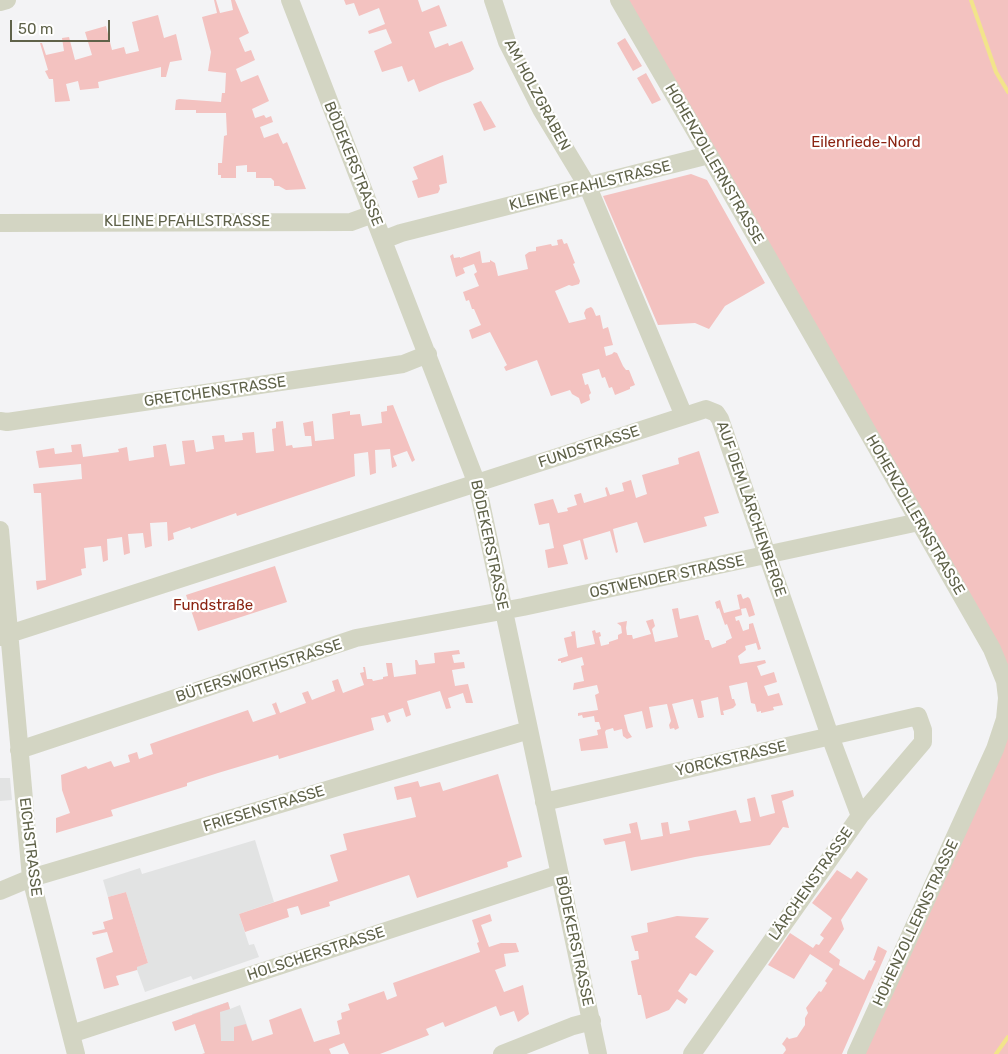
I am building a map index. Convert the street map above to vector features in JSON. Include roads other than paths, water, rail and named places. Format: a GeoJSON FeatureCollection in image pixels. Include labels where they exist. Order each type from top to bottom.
{"type":"FeatureCollection","features":[{"type":"Feature","properties":{"kind":"street"},"geometry":{"type":"LineString","coordinates":[[0,2],[7,0]]}},
{"type":"Feature","properties":{"kind":"street","name":"BÖDEKERSTRASSE"},"geometry":{"type":"LineString","coordinates":[[290,0],[477,484],[598,1054]]}},
{"type":"Feature","properties":{"kind":"street","name":"AM HOLZGRABEN"},"geometry":{"type":"LineString","coordinates":[[493,0],[507,42],[541,109],[588,187]]}},
{"type":"Feature","properties":{"kind":"street","name":"HOHENZOLLERNSTRASSE"},"geometry":{"type":"LineString","coordinates":[[619,0],[992,649],[1002,672],[1007,693],[1005,719],[995,749],[856,1054]]}},
{"type":"Feature","properties":{"kind":"street","name":"KLEINE PFAHLSTRASSE"},"geometry":{"type":"LineString","coordinates":[[384,240],[401,233],[709,155]]}},
{"type":"Feature","properties":{"kind":"street"},"geometry":{"type":"LineString","coordinates":[[588,187],[684,416]]}},
{"type":"Feature","properties":{"kind":"street","name":"KLEINE PFAHLSTRASSE"},"geometry":{"type":"LineString","coordinates":[[0,223],[351,222],[372,214]]}},
{"type":"Feature","properties":{"kind":"street","name":"GRETCHENSTRASSE"},"geometry":{"type":"LineString","coordinates":[[0,421],[7,422],[403,364],[428,354]]}},
{"type":"Feature","properties":{"kind":"street","name":"AUF DEM LÄRCHENBERGE"},"geometry":{"type":"LineString","coordinates":[[684,416],[706,409],[716,413],[720,419],[830,736],[860,816]]}},
{"type":"Feature","properties":{"kind":"street","name":"FUNDSTRASSE"},"geometry":{"type":"LineString","coordinates":[[4,637],[684,416]]}},
{"type":"Feature","properties":{"kind":"street","name":"OSTWENDER STRASSE"},"geometry":{"type":"LineString","coordinates":[[503,612],[919,522]]}},
{"type":"Feature","properties":{"kind":"street","name":"EICHSTRASSE"},"geometry":{"type":"LineString","coordinates":[[0,530],[4,637],[19,750],[31,878],[76,1054]]}},
{"type":"Feature","properties":{"kind":"street","name":"BÜTERSWORTHSTRASSE"},"geometry":{"type":"LineString","coordinates":[[19,750],[356,638],[503,612]]}},
{"type":"Feature","properties":{"kind":"street","name":"YORCKSTRASSE"},"geometry":{"type":"LineString","coordinates":[[544,802],[918,716]]}},
{"type":"Feature","properties":{"kind":"street","name":"LÄRCHENSTRASSE"},"geometry":{"type":"LineString","coordinates":[[692,1054],[860,816],[923,742],[923,730],[918,716]]}},
{"type":"Feature","properties":{"kind":"street","name":"FRIESENSTRASSE"},"geometry":{"type":"LineString","coordinates":[[0,890],[31,878],[529,730]]}},
{"type":"Feature","properties":{"kind":"street","name":"HOLSCHERSTRASSE"},"geometry":{"type":"LineString","coordinates":[[71,1034],[560,874]]}},
{"type":"Feature","properties":{"kind":"street"},"geometry":{"type":"LineString","coordinates":[[502,1054],[574,1026],[592,1021]]}},
{"type":"Feature","properties":{"kind":"waterway"},"geometry":{"type":"LineString","coordinates":[[971,0],[996,72],[1008,92]]}},
{"type":"Feature","properties":{"kind":"waterway"},"geometry":{"type":"LineString","coordinates":[[996,1054],[1008,1037]]}},
{"type":"Feature","properties":{"kind":"park label","name":"Eilenriede-Nord"},"geometry":{"type":"Point","coordinates":[866,143]}},
{"type":"Feature","properties":{"kind":"park label","name":"Fundstraße"},"geometry":{"type":"Point","coordinates":[213,606]}}]}
